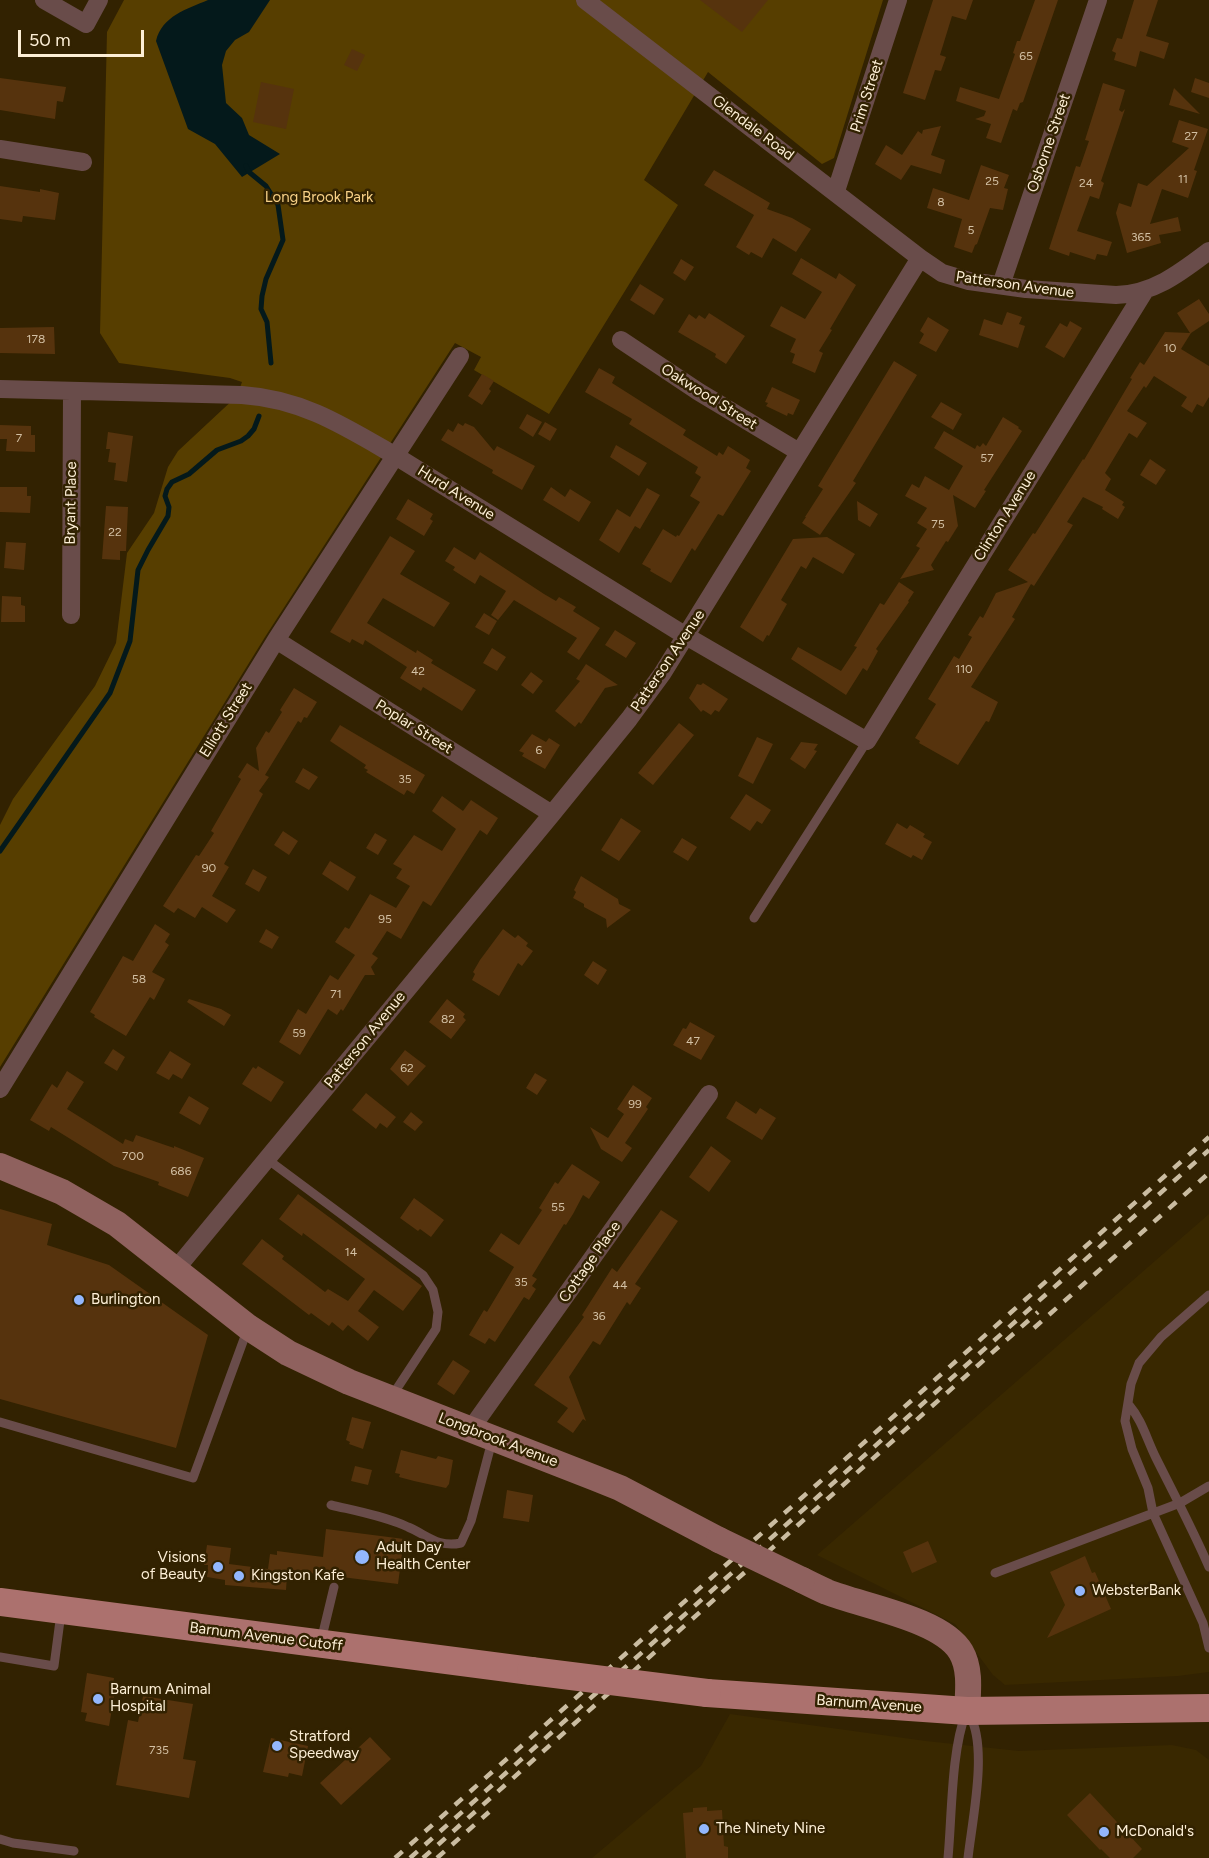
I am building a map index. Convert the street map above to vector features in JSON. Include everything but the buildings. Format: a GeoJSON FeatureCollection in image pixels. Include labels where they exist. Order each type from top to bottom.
{"type":"FeatureCollection","features":[{"type":"Feature","properties":{"kind":"main road","name":"Barnum Avenue Cutoff"},"geometry":{"type":"LineString","coordinates":[[0,1602],[531,1671]]}},
{"type":"Feature","properties":{"kind":"main road","name":"Barnum Avenue"},"geometry":{"type":"LineString","coordinates":[[531,1671],[707,1693],[967,1711],[1209,1708]]}},
{"type":"Feature","properties":{"kind":"street"},"geometry":{"type":"LineString","coordinates":[[45,0],[86,24],[99,0]]}},
{"type":"Feature","properties":{"kind":"street","name":"Glendale Road"},"geometry":{"type":"LineString","coordinates":[[585,0],[836,191],[920,258]]}},
{"type":"Feature","properties":{"kind":"street","name":"Prim Street"},"geometry":{"type":"LineString","coordinates":[[836,191],[898,0]]}},
{"type":"Feature","properties":{"kind":"street","name":"Osborne Street"},"geometry":{"type":"LineString","coordinates":[[1001,285],[1098,0]]}},
{"type":"Feature","properties":{"kind":"street"},"geometry":{"type":"LineString","coordinates":[[0,149],[83,162]]}},
{"type":"Feature","properties":{"kind":"street","name":"Patterson Avenue"},"geometry":{"type":"LineString","coordinates":[[176,1269],[629,719],[686,636],[920,258],[950,276],[1001,285],[1129,295],[1158,286],[1209,251]]}},
{"type":"Feature","properties":{"kind":"street","name":"Clinton Avenue"},"geometry":{"type":"LineString","coordinates":[[867,741],[1144,292]]}},
{"type":"Feature","properties":{"kind":"street","name":"Oakwood Street"},"geometry":{"type":"LineString","coordinates":[[621,340],[699,392],[799,452]]}},
{"type":"Feature","properties":{"kind":"street","name":"Elliott Street"},"geometry":{"type":"LineString","coordinates":[[0,1089],[276,640],[460,356]]}},
{"type":"Feature","properties":{"kind":"street","name":"Hurd Avenue"},"geometry":{"type":"LineString","coordinates":[[0,389],[72,392],[194,392],[274,398],[324,416],[394,455],[686,636],[867,741]]}},
{"type":"Feature","properties":{"kind":"street","name":"Bryant Place"},"geometry":{"type":"LineString","coordinates":[[70,615],[72,392]]}},
{"type":"Feature","properties":{"kind":"street","name":"Poplar Street"},"geometry":{"type":"LineString","coordinates":[[276,640],[552,814]]}},
{"type":"Feature","properties":{"kind":"street","name":"Cottage Place"},"geometry":{"type":"LineString","coordinates":[[482,1434],[709,1094]]}},
{"type":"Feature","properties":{"kind":"street","name":"Longbrook Avenue"},"geometry":{"type":"LineString","coordinates":[[0,1166],[62,1192],[117,1224],[248,1327],[313,1366],[620,1488],[827,1592],[933,1628],[957,1646],[965,1663],[968,1682],[967,1711]]}},
{"type":"Feature","properties":{"kind":"lane"},"geometry":{"type":"LineString","coordinates":[[754,918],[867,741]]}},
{"type":"Feature","properties":{"kind":"lane"},"geometry":{"type":"LineString","coordinates":[[267,1159],[423,1275],[433,1290],[438,1312],[436,1329],[391,1398]]}},
{"type":"Feature","properties":{"kind":"lane"},"geometry":{"type":"LineString","coordinates":[[1209,1295],[1161,1337],[1139,1363],[1131,1384],[1125,1428],[1148,1488],[1153,1514],[1203,1623],[1209,1648]]}},
{"type":"Feature","properties":{"kind":"lane"},"geometry":{"type":"LineString","coordinates":[[0,1422],[193,1478],[248,1327]]}},
{"type":"Feature","properties":{"kind":"lane"},"geometry":{"type":"LineString","coordinates":[[1129,1405],[1139,1417],[1209,1567]]}},
{"type":"Feature","properties":{"kind":"lane"},"geometry":{"type":"LineString","coordinates":[[331,1505],[410,1527],[427,1539],[453,1545],[461,1543],[471,1521],[482,1434]]}},
{"type":"Feature","properties":{"kind":"lane"},"geometry":{"type":"LineString","coordinates":[[995,1573],[1153,1514],[1180,1503],[1209,1486]]}},
{"type":"Feature","properties":{"kind":"lane"},"geometry":{"type":"LineString","coordinates":[[321,1644],[334,1587]]}},
{"type":"Feature","properties":{"kind":"lane"},"geometry":{"type":"LineString","coordinates":[[0,1657],[54,1666],[62,1610]]}},
{"type":"Feature","properties":{"kind":"lane"},"geometry":{"type":"LineString","coordinates":[[948,1858],[956,1760],[967,1711]]}},
{"type":"Feature","properties":{"kind":"lane"},"geometry":{"type":"LineString","coordinates":[[967,1711],[975,1726],[978,1763],[969,1858]]}},
{"type":"Feature","properties":{"kind":"lane"},"geometry":{"type":"LineString","coordinates":[[0,1839],[13,1843],[74,1851]]}},
{"type":"Feature","properties":{"kind":"shaded area"},"geometry":{"type":"Polygon","coordinates":[[[208,0],[270,0],[249,32],[235,40],[226,51],[222,65],[226,103],[242,118],[249,135],[280,154],[242,177],[215,144],[188,129],[156,41],[164,25],[176,14],[208,0]]]}},
{"type":"Feature","properties":{"kind":"shaded area"},"geometry":{"type":"Polygon","coordinates":[[[1209,1214],[1209,1672],[1178,1676],[1005,1685],[993,1675],[955,1624],[817,1555],[1209,1214]]]}},
{"type":"Feature","properties":{"kind":"shaded area"},"geometry":{"type":"Polygon","coordinates":[[[730,1714],[926,1741],[1019,1751],[1172,1745],[1196,1750],[1209,1760],[1209,1858],[592,1858],[701,1766],[730,1714]]]}},
{"type":"Feature","properties":{"kind":"green space","name":"Long Brook Park"},"geometry":{"type":"Polygon","coordinates":[[[124,0],[883,0],[834,158],[822,164],[708,72],[644,180],[678,205],[549,414],[474,370],[481,357],[455,343],[265,637],[0,1067],[0,825],[13,799],[95,686],[116,643],[127,553],[154,513],[168,467],[178,451],[237,396],[242,382],[230,378],[119,363],[100,333],[107,32],[124,0]]]}},
{"type":"Feature","properties":{"kind":"waterway"},"geometry":{"type":"LineString","coordinates":[[246,166],[249,172],[266,186],[278,205],[283,240],[266,279],[262,296],[261,309],[267,322],[271,363]]}},
{"type":"Feature","properties":{"kind":"waterway"},"geometry":{"type":"LineString","coordinates":[[0,851],[110,693],[130,641],[138,570],[168,516],[169,507],[165,496],[167,489],[172,482],[189,474],[217,450],[248,436],[254,429],[259,416]]}},
{"type":"Feature","properties":{"kind":"railway"},"geometry":{"type":"LineString","coordinates":[[395,1858],[1209,1137]]}},
{"type":"Feature","properties":{"kind":"railway"},"geometry":{"type":"LineString","coordinates":[[410,1858],[1209,1150]]}},
{"type":"Feature","properties":{"kind":"railway"},"geometry":{"type":"LineString","coordinates":[[1034,1328],[1209,1173]]}},
{"type":"Feature","properties":{"kind":"railway"},"geometry":{"type":"LineString","coordinates":[[423,1858],[1038,1312]]}},
{"type":"Feature","properties":{"kind":"railway"},"geometry":{"type":"LineString","coordinates":[[437,1858],[489,1812]]}},
{"type":"Feature","properties":{"kind":"place","name":"Burlington"},"geometry":{"type":"Point","coordinates":[79,1300]}},
{"type":"Feature","properties":{"kind":"place","name":"Adult Day Health Center"},"geometry":{"type":"Point","coordinates":[362,1557]}},
{"type":"Feature","properties":{"kind":"place","name":"Visions of Beauty"},"geometry":{"type":"Point","coordinates":[218,1567]}},
{"type":"Feature","properties":{"kind":"place","name":"Kingston Kafe"},"geometry":{"type":"Point","coordinates":[239,1576]}},
{"type":"Feature","properties":{"kind":"place","name":"WebsterBank"},"geometry":{"type":"Point","coordinates":[1080,1591]}},
{"type":"Feature","properties":{"kind":"place","name":"Barnum Animal Hospital"},"geometry":{"type":"Point","coordinates":[98,1699]}},
{"type":"Feature","properties":{"kind":"place","name":"Stratford Speedway"},"geometry":{"type":"Point","coordinates":[277,1746]}},
{"type":"Feature","properties":{"kind":"place","name":"The Ninety Nine"},"geometry":{"type":"Point","coordinates":[704,1829]}},
{"type":"Feature","properties":{"kind":"place","name":"McDonald's"},"geometry":{"type":"Point","coordinates":[1104,1832]}}]}
